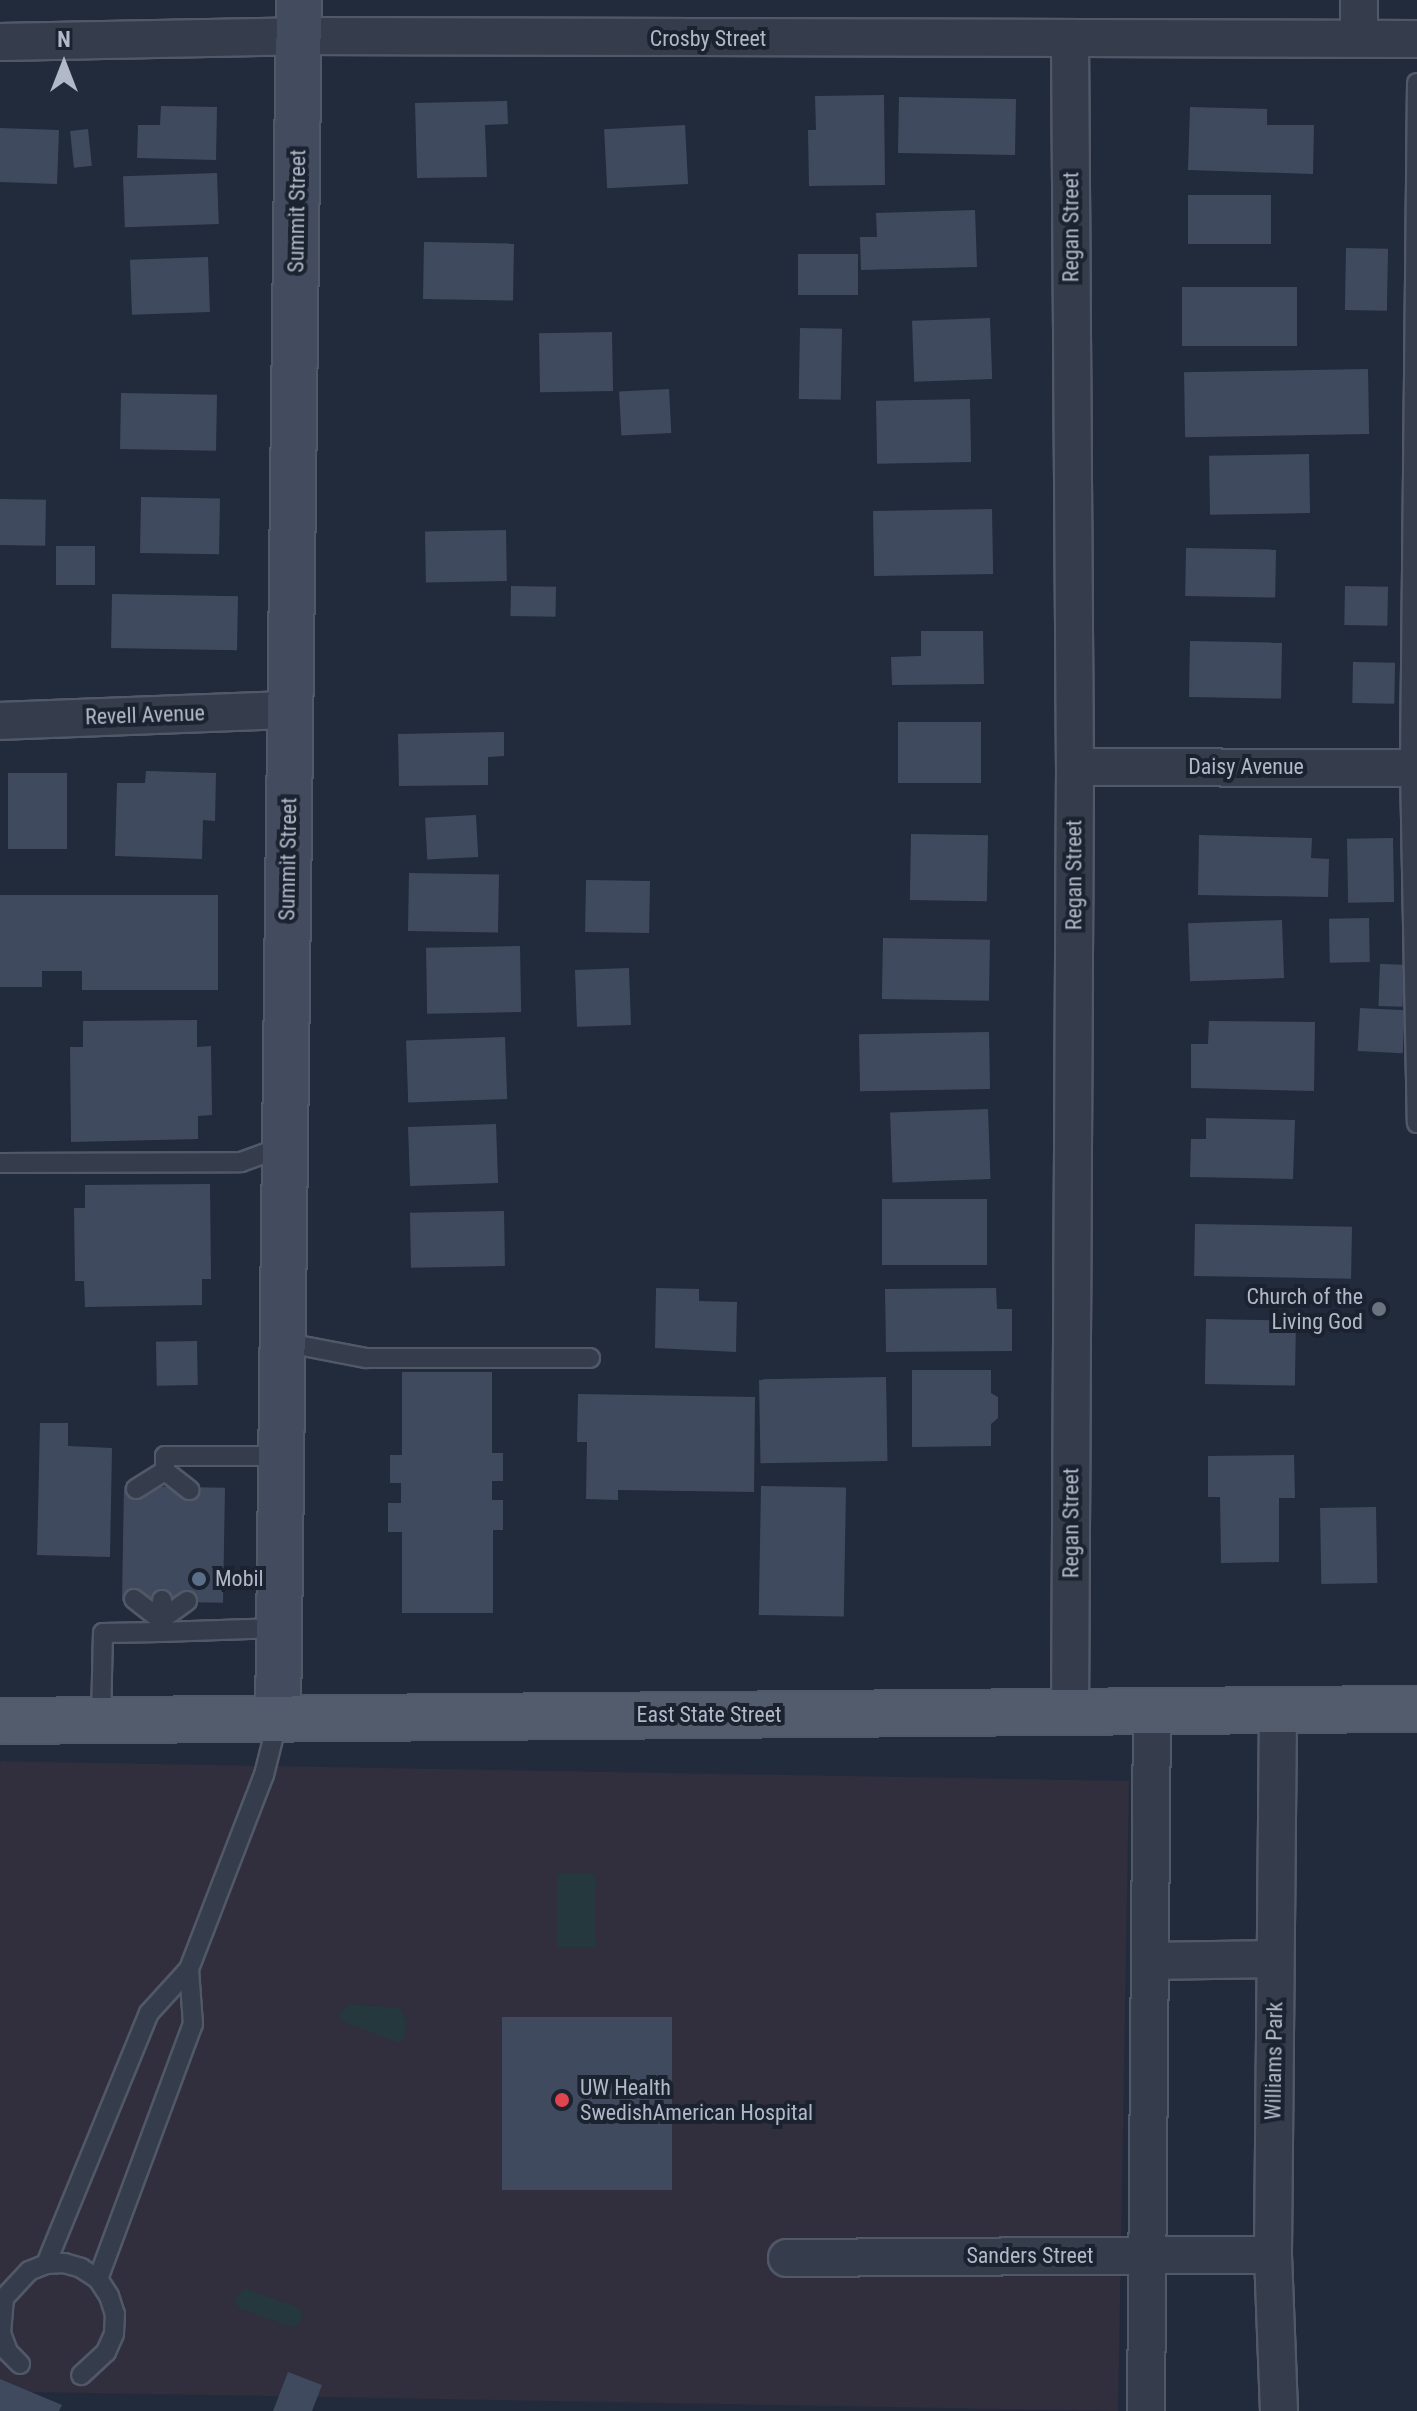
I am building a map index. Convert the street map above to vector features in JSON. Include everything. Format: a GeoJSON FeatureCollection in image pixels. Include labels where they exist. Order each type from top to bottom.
{"type":"FeatureCollection","features":[{"type":"Feature","properties":{"kind":"main road","name":"East State Street"},"geometry":{"type":"LineString","coordinates":[[0,1721],[1417,1709]]}},
{"type":"Feature","properties":{"kind":"street"},"geometry":{"type":"LineString","coordinates":[[1359,0],[1359,37]]}},
{"type":"Feature","properties":{"kind":"street","name":"Crosby Street"},"geometry":{"type":"LineString","coordinates":[[0,42],[299,18],[1070,38],[1417,39]]}},
{"type":"Feature","properties":{"kind":"street","name":"Summit Street"},"geometry":{"type":"LineString","coordinates":[[278,1719],[299,18]]}},
{"type":"Feature","properties":{"kind":"street","name":"Regan Street"},"geometry":{"type":"LineString","coordinates":[[1070,38],[1075,767],[1070,1712]]}},
{"type":"Feature","properties":{"kind":"street","name":"Revell Avenue"},"geometry":{"type":"LineString","coordinates":[[0,721],[289,710]]}},
{"type":"Feature","properties":{"kind":"street","name":"Daisy Avenue"},"geometry":{"type":"LineString","coordinates":[[1075,767],[1414,768]]}},
{"type":"Feature","properties":{"kind":"street","name":"Williams Park"},"geometry":{"type":"LineString","coordinates":[[1278,1711],[1273,2255],[1279,2411]]}},
{"type":"Feature","properties":{"kind":"street"},"geometry":{"type":"LineString","coordinates":[[1146,2411],[1152,1712]]}},
{"type":"Feature","properties":{"kind":"street"},"geometry":{"type":"LineString","coordinates":[[1150,1961],[1275,1959]]}},
{"type":"Feature","properties":{"kind":"street","name":"Sanders Street"},"geometry":{"type":"LineString","coordinates":[[787,2258],[1273,2255]]}},
{"type":"Feature","properties":{"kind":"lane"},"geometry":{"type":"LineString","coordinates":[[1417,83],[1414,768],[1417,1123]]}},
{"type":"Feature","properties":{"kind":"lane"},"geometry":{"type":"LineString","coordinates":[[0,1163],[241,1162],[285,1146]]}},
{"type":"Feature","properties":{"kind":"lane"},"geometry":{"type":"LineString","coordinates":[[282,1342],[366,1358],[590,1358]]}},
{"type":"Feature","properties":{"kind":"lane"},"geometry":{"type":"LineString","coordinates":[[164,1491],[165,1456],[281,1456]]}},
{"type":"Feature","properties":{"kind":"lane"},"geometry":{"type":"LineString","coordinates":[[136,1489],[165,1471]]}},
{"type":"Feature","properties":{"kind":"lane"},"geometry":{"type":"LineString","coordinates":[[165,1471],[189,1490]]}},
{"type":"Feature","properties":{"kind":"lane"},"geometry":{"type":"LineString","coordinates":[[134,1599],[161,1626]]}},
{"type":"Feature","properties":{"kind":"lane"},"geometry":{"type":"LineString","coordinates":[[161,1626],[162,1600]]}},
{"type":"Feature","properties":{"kind":"lane"},"geometry":{"type":"LineString","coordinates":[[161,1626],[187,1601]]}},
{"type":"Feature","properties":{"kind":"lane"},"geometry":{"type":"LineString","coordinates":[[101,1720],[103,1633],[161,1626],[279,1628]]}},
{"type":"Feature","properties":{"kind":"lane"},"geometry":{"type":"LineString","coordinates":[[46,2264],[149,2013],[189,1969],[264,1775],[278,1719]]}},
{"type":"Feature","properties":{"kind":"lane"},"geometry":{"type":"LineString","coordinates":[[98,2279],[193,2024],[189,1969]]}},
{"type":"Feature","properties":{"kind":"lane"},"geometry":{"type":"LineString","coordinates":[[20,2364],[8,2352],[1,2333],[4,2298],[29,2271],[46,2264],[64,2263],[81,2268],[98,2279],[109,2296],[115,2314],[114,2334],[106,2352],[81,2375]]}},
{"type":"Feature","properties":{"kind":"shaded area","name":"UW Health SwedishAmerican Hospital"},"geometry":{"type":"Polygon","coordinates":[[[0,1761],[1129,1781],[1118,2411],[0,2391],[0,1761]]]}},
{"type":"Feature","properties":{"kind":"green space"},"geometry":{"type":"Polygon","coordinates":[[[557,1874],[595,1874],[595,1947],[557,1947],[557,1874]]]}},
{"type":"Feature","properties":{"kind":"green space"},"geometry":{"type":"Polygon","coordinates":[[[349,2004],[400,2008],[407,2023],[403,2039],[399,2043],[341,2021],[338,2015],[349,2004]]]}},
{"type":"Feature","properties":{"kind":"green space"},"geometry":{"type":"Polygon","coordinates":[[[244,2288],[300,2308],[303,2313],[300,2323],[292,2327],[239,2308],[234,2299],[244,2288]]]}},
{"type":"Feature","properties":{"kind":"building"},"geometry":{"type":"Polygon","coordinates":[[[884,95],[885,185],[809,186],[808,130],[816,130],[815,96],[884,95]]]}},
{"type":"Feature","properties":{"kind":"building"},"geometry":{"type":"Polygon","coordinates":[[[899,97],[1016,99],[1015,155],[898,153],[899,97]]]}},
{"type":"Feature","properties":{"kind":"building"},"geometry":{"type":"Polygon","coordinates":[[[507,101],[508,124],[485,125],[487,177],[417,178],[415,103],[507,101]]]}},
{"type":"Feature","properties":{"kind":"building"},"geometry":{"type":"Polygon","coordinates":[[[161,106],[217,107],[216,160],[137,158],[138,125],[160,125],[161,106]]]}},
{"type":"Feature","properties":{"kind":"building"},"geometry":{"type":"Polygon","coordinates":[[[1190,107],[1267,109],[1267,125],[1314,125],[1313,174],[1188,170],[1190,107]]]}},
{"type":"Feature","properties":{"kind":"building"},"geometry":{"type":"Polygon","coordinates":[[[685,125],[688,184],[607,188],[604,129],[685,125]]]}},
{"type":"Feature","properties":{"kind":"building"},"geometry":{"type":"Polygon","coordinates":[[[0,128],[59,130],[57,184],[0,182],[0,128]]]}},
{"type":"Feature","properties":{"kind":"building"},"geometry":{"type":"Polygon","coordinates":[[[88,129],[92,166],[74,168],[70,131],[88,129]]]}},
{"type":"Feature","properties":{"kind":"building"},"geometry":{"type":"Polygon","coordinates":[[[217,173],[219,224],[125,227],[123,176],[217,173]]]}},
{"type":"Feature","properties":{"kind":"building"},"geometry":{"type":"Polygon","coordinates":[[[1188,195],[1271,195],[1271,244],[1188,244],[1188,195]]]}},
{"type":"Feature","properties":{"kind":"building"},"geometry":{"type":"Polygon","coordinates":[[[975,210],[977,267],[861,270],[860,237],[877,237],[876,213],[975,210]]]}},
{"type":"Feature","properties":{"kind":"building"},"geometry":{"type":"Polygon","coordinates":[[[424,242],[514,244],[513,301],[423,299],[424,242]]]}},
{"type":"Feature","properties":{"kind":"building"},"geometry":{"type":"Polygon","coordinates":[[[1346,248],[1388,249],[1387,311],[1345,310],[1346,248]]]}},
{"type":"Feature","properties":{"kind":"building"},"geometry":{"type":"Polygon","coordinates":[[[798,254],[858,254],[858,295],[798,295],[798,254]]]}},
{"type":"Feature","properties":{"kind":"building"},"geometry":{"type":"Polygon","coordinates":[[[208,257],[210,312],[132,315],[130,260],[208,257]]]}},
{"type":"Feature","properties":{"kind":"building"},"geometry":{"type":"Polygon","coordinates":[[[1182,287],[1297,287],[1297,346],[1182,346],[1182,287]]]}},
{"type":"Feature","properties":{"kind":"building"},"geometry":{"type":"Polygon","coordinates":[[[990,318],[992,379],[914,382],[912,321],[990,318]]]}},
{"type":"Feature","properties":{"kind":"building"},"geometry":{"type":"Polygon","coordinates":[[[800,328],[842,329],[841,400],[799,399],[800,328]]]}},
{"type":"Feature","properties":{"kind":"building"},"geometry":{"type":"Polygon","coordinates":[[[612,332],[613,391],[540,392],[539,333],[612,332]]]}},
{"type":"Feature","properties":{"kind":"building"},"geometry":{"type":"Polygon","coordinates":[[[1368,369],[1369,434],[1185,437],[1184,372],[1368,369]]]}},
{"type":"Feature","properties":{"kind":"building"},"geometry":{"type":"Polygon","coordinates":[[[669,389],[671,433],[621,436],[619,392],[669,389]]]}},
{"type":"Feature","properties":{"kind":"building"},"geometry":{"type":"Polygon","coordinates":[[[121,393],[217,395],[216,451],[120,449],[121,393]]]}},
{"type":"Feature","properties":{"kind":"building"},"geometry":{"type":"Polygon","coordinates":[[[970,399],[971,462],[877,464],[876,401],[970,399]]]}},
{"type":"Feature","properties":{"kind":"building"},"geometry":{"type":"Polygon","coordinates":[[[1309,454],[1310,513],[1210,515],[1209,456],[1309,454]]]}},
{"type":"Feature","properties":{"kind":"building"},"geometry":{"type":"Polygon","coordinates":[[[141,497],[220,498],[219,554],[140,553],[141,497]]]}},
{"type":"Feature","properties":{"kind":"building"},"geometry":{"type":"Polygon","coordinates":[[[0,499],[46,500],[45,546],[0,545],[0,499]]]}},
{"type":"Feature","properties":{"kind":"building"},"geometry":{"type":"Polygon","coordinates":[[[992,509],[993,574],[874,576],[873,511],[992,509]]]}},
{"type":"Feature","properties":{"kind":"building"},"geometry":{"type":"Polygon","coordinates":[[[506,530],[507,581],[426,582],[425,531],[506,530]]]}},
{"type":"Feature","properties":{"kind":"building"},"geometry":{"type":"Polygon","coordinates":[[[56,546],[95,546],[95,585],[56,585],[56,546]]]}},
{"type":"Feature","properties":{"kind":"building"},"geometry":{"type":"Polygon","coordinates":[[[1186,548],[1276,550],[1275,598],[1185,596],[1186,548]]]}},
{"type":"Feature","properties":{"kind":"building"},"geometry":{"type":"Polygon","coordinates":[[[511,586],[556,587],[555,617],[510,616],[511,586]]]}},
{"type":"Feature","properties":{"kind":"building"},"geometry":{"type":"Polygon","coordinates":[[[1345,586],[1388,587],[1387,626],[1344,625],[1345,586]]]}},
{"type":"Feature","properties":{"kind":"building"},"geometry":{"type":"Polygon","coordinates":[[[112,594],[238,596],[237,650],[111,648],[112,594]]]}},
{"type":"Feature","properties":{"kind":"building"},"geometry":{"type":"Polygon","coordinates":[[[921,631],[983,631],[984,684],[892,685],[891,657],[921,656],[921,631]]]}},
{"type":"Feature","properties":{"kind":"building"},"geometry":{"type":"Polygon","coordinates":[[[1190,641],[1282,643],[1281,699],[1189,697],[1190,641]]]}},
{"type":"Feature","properties":{"kind":"building"},"geometry":{"type":"Polygon","coordinates":[[[1353,662],[1395,663],[1394,704],[1352,703],[1353,662]]]}},
{"type":"Feature","properties":{"kind":"building"},"geometry":{"type":"Polygon","coordinates":[[[898,722],[981,722],[981,783],[898,783],[898,722]]]}},
{"type":"Feature","properties":{"kind":"building"},"geometry":{"type":"Polygon","coordinates":[[[504,732],[504,756],[488,757],[488,785],[399,786],[398,734],[504,732]]]}},
{"type":"Feature","properties":{"kind":"building"},"geometry":{"type":"Polygon","coordinates":[[[146,771],[216,773],[215,821],[203,820],[202,859],[115,856],[117,783],[145,783],[146,771]]]}},
{"type":"Feature","properties":{"kind":"building"},"geometry":{"type":"Polygon","coordinates":[[[8,773],[67,773],[67,849],[8,849],[8,773]]]}},
{"type":"Feature","properties":{"kind":"building"},"geometry":{"type":"Polygon","coordinates":[[[476,815],[478,857],[427,860],[425,818],[476,815]]]}},
{"type":"Feature","properties":{"kind":"building"},"geometry":{"type":"Polygon","coordinates":[[[911,834],[988,835],[987,901],[910,900],[911,834]]]}},
{"type":"Feature","properties":{"kind":"building"},"geometry":{"type":"Polygon","coordinates":[[[1199,835],[1312,838],[1311,858],[1329,859],[1328,897],[1198,895],[1199,835]]]}},
{"type":"Feature","properties":{"kind":"building"},"geometry":{"type":"Polygon","coordinates":[[[1393,838],[1394,902],[1348,903],[1347,839],[1393,838]]]}},
{"type":"Feature","properties":{"kind":"building"},"geometry":{"type":"Polygon","coordinates":[[[409,873],[499,875],[498,933],[408,931],[409,873]]]}},
{"type":"Feature","properties":{"kind":"building"},"geometry":{"type":"Polygon","coordinates":[[[586,880],[650,881],[649,933],[585,932],[586,880]]]}},
{"type":"Feature","properties":{"kind":"building"},"geometry":{"type":"Polygon","coordinates":[[[0,895],[218,895],[218,990],[82,990],[82,971],[42,971],[42,987],[0,987],[0,895]]]}},
{"type":"Feature","properties":{"kind":"building"},"geometry":{"type":"Polygon","coordinates":[[[1369,918],[1370,962],[1330,963],[1329,919],[1369,918]]]}},
{"type":"Feature","properties":{"kind":"building"},"geometry":{"type":"Polygon","coordinates":[[[1282,920],[1284,978],[1190,981],[1188,923],[1282,920]]]}},
{"type":"Feature","properties":{"kind":"building"},"geometry":{"type":"Polygon","coordinates":[[[883,938],[990,940],[989,1001],[882,999],[883,938]]]}},
{"type":"Feature","properties":{"kind":"building"},"geometry":{"type":"Polygon","coordinates":[[[520,946],[521,1012],[427,1014],[426,948],[520,946]]]}},
{"type":"Feature","properties":{"kind":"building"},"geometry":{"type":"Polygon","coordinates":[[[1380,964],[1404,965],[1403,1007],[1379,1006],[1380,964]]]}},
{"type":"Feature","properties":{"kind":"building"},"geometry":{"type":"Polygon","coordinates":[[[629,968],[631,1025],[577,1027],[575,970],[629,968]]]}},
{"type":"Feature","properties":{"kind":"building"},"geometry":{"type":"Polygon","coordinates":[[[1360,1008],[1405,1010],[1403,1053],[1358,1051],[1360,1008]]]}},
{"type":"Feature","properties":{"kind":"building"},"geometry":{"type":"Polygon","coordinates":[[[197,1020],[197,1047],[211,1046],[212,1115],[198,1116],[198,1139],[71,1142],[70,1047],[83,1047],[83,1021],[197,1020]]]}},
{"type":"Feature","properties":{"kind":"building"},"geometry":{"type":"Polygon","coordinates":[[[1209,1021],[1315,1022],[1314,1091],[1191,1088],[1191,1044],[1208,1044],[1209,1021]]]}},
{"type":"Feature","properties":{"kind":"building"},"geometry":{"type":"Polygon","coordinates":[[[989,1032],[990,1089],[860,1091],[859,1034],[989,1032]]]}},
{"type":"Feature","properties":{"kind":"building"},"geometry":{"type":"Polygon","coordinates":[[[505,1037],[507,1099],[408,1102],[406,1040],[505,1037]]]}},
{"type":"Feature","properties":{"kind":"building"},"geometry":{"type":"Polygon","coordinates":[[[988,1109],[990,1179],[893,1182],[890,1112],[988,1109]]]}},
{"type":"Feature","properties":{"kind":"building"},"geometry":{"type":"Polygon","coordinates":[[[1206,1118],[1295,1120],[1293,1179],[1190,1177],[1191,1139],[1206,1139],[1206,1118]]]}},
{"type":"Feature","properties":{"kind":"building"},"geometry":{"type":"Polygon","coordinates":[[[496,1124],[498,1183],[410,1186],[408,1127],[496,1124]]]}},
{"type":"Feature","properties":{"kind":"building"},"geometry":{"type":"Polygon","coordinates":[[[210,1184],[211,1279],[202,1279],[202,1305],[85,1307],[84,1281],[75,1281],[74,1208],[85,1208],[85,1185],[210,1184]]]}},
{"type":"Feature","properties":{"kind":"building"},"geometry":{"type":"Polygon","coordinates":[[[882,1199],[987,1199],[987,1265],[882,1265],[882,1199]]]}},
{"type":"Feature","properties":{"kind":"building"},"geometry":{"type":"Polygon","coordinates":[[[504,1211],[505,1266],[411,1268],[410,1213],[504,1211]]]}},
{"type":"Feature","properties":{"kind":"building"},"geometry":{"type":"Polygon","coordinates":[[[1195,1224],[1352,1227],[1351,1279],[1194,1276],[1195,1224]]]}},
{"type":"Feature","properties":{"kind":"building"},"geometry":{"type":"Polygon","coordinates":[[[656,1288],[699,1289],[699,1301],[737,1302],[736,1352],[655,1348],[656,1288]]]}},
{"type":"Feature","properties":{"kind":"building"},"geometry":{"type":"Polygon","coordinates":[[[996,1288],[997,1309],[1012,1309],[1012,1351],[886,1352],[885,1289],[996,1288]]]}},
{"type":"Feature","properties":{"kind":"building"},"geometry":{"type":"Polygon","coordinates":[[[1206,1319],[1296,1321],[1295,1386],[1205,1384],[1206,1319]]]}},
{"type":"Feature","properties":{"kind":"building"},"geometry":{"type":"Polygon","coordinates":[[[197,1341],[198,1385],[157,1386],[156,1342],[197,1341]]]}},
{"type":"Feature","properties":{"kind":"building"},"geometry":{"type":"Polygon","coordinates":[[[912,1370],[991,1370],[991,1393],[998,1397],[998,1418],[991,1424],[991,1446],[912,1447],[912,1370]]]}},
{"type":"Feature","properties":{"kind":"building"},"geometry":{"type":"Polygon","coordinates":[[[402,1372],[492,1372],[492,1453],[503,1453],[503,1481],[492,1481],[492,1500],[503,1500],[503,1530],[493,1530],[493,1613],[402,1613],[402,1532],[388,1532],[388,1503],[401,1503],[401,1483],[390,1483],[390,1455],[402,1455],[402,1372]]]}},
{"type":"Feature","properties":{"kind":"building"},"geometry":{"type":"Polygon","coordinates":[[[886,1377],[887,1461],[760,1463],[759,1379],[886,1377]]]}},
{"type":"Feature","properties":{"kind":"building"},"geometry":{"type":"Polygon","coordinates":[[[578,1394],[755,1397],[754,1492],[618,1490],[618,1500],[586,1499],[587,1442],[577,1442],[578,1394]]]}},
{"type":"Feature","properties":{"kind":"building"},"geometry":{"type":"Polygon","coordinates":[[[40,1423],[68,1423],[68,1446],[112,1448],[110,1557],[37,1555],[40,1423]]]}},
{"type":"Feature","properties":{"kind":"building"},"geometry":{"type":"Polygon","coordinates":[[[1294,1455],[1295,1498],[1279,1498],[1279,1562],[1221,1563],[1220,1497],[1208,1497],[1208,1456],[1294,1455]]]}},
{"type":"Feature","properties":{"kind":"building"},"geometry":{"type":"Polygon","coordinates":[[[124,1486],[225,1488],[223,1603],[122,1601],[124,1486]]]}},
{"type":"Feature","properties":{"kind":"building"},"geometry":{"type":"Polygon","coordinates":[[[761,1486],[846,1487],[844,1616],[759,1615],[761,1486]]]}},
{"type":"Feature","properties":{"kind":"building"},"geometry":{"type":"Polygon","coordinates":[[[1376,1507],[1377,1583],[1321,1584],[1320,1508],[1376,1507]]]}},
{"type":"Feature","properties":{"kind":"building"},"geometry":{"type":"Polygon","coordinates":[[[502,2017],[672,2017],[672,2190],[502,2190],[502,2017]]]}},
{"type":"Feature","properties":{"kind":"building"},"geometry":{"type":"Polygon","coordinates":[[[288,2372],[322,2385],[312,2411],[273,2411],[288,2372]]]}},
{"type":"Feature","properties":{"kind":"building"},"geometry":{"type":"Polygon","coordinates":[[[0,2379],[62,2405],[59,2411],[0,2411],[0,2379]]]}},
{"type":"Feature","properties":{"kind":"place","name":"Church of the Living God"},"geometry":{"type":"Point","coordinates":[1379,1309]}},
{"type":"Feature","properties":{"kind":"place","name":"Mobil"},"geometry":{"type":"Point","coordinates":[199,1579]}},
{"type":"Feature","properties":{"kind":"place","name":"UW Health SwedishAmerican Hospital"},"geometry":{"type":"Point","coordinates":[562,2100]}}]}
